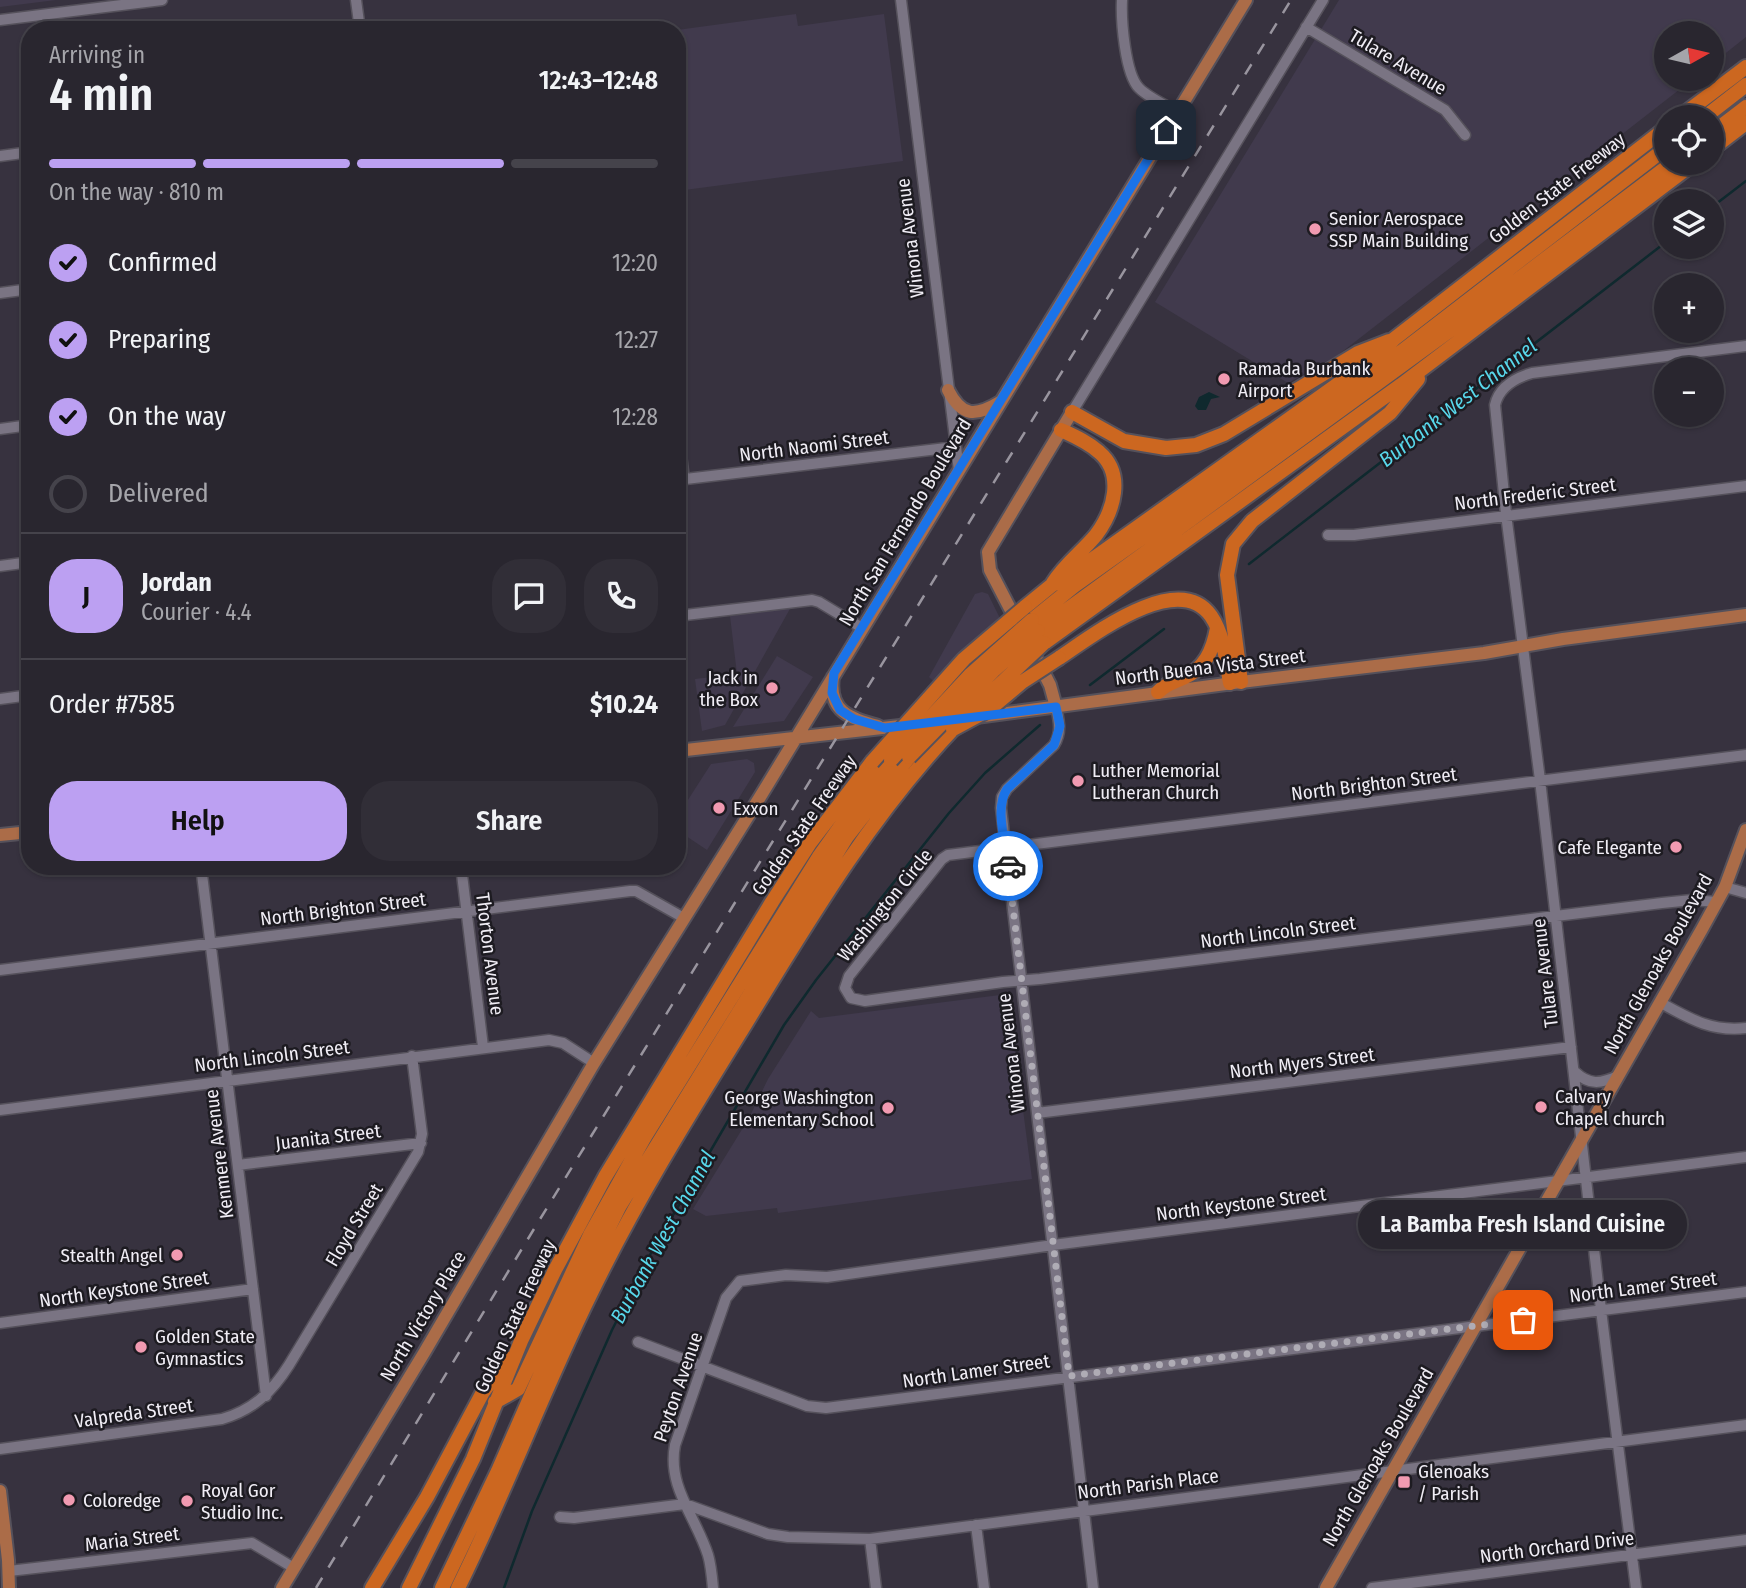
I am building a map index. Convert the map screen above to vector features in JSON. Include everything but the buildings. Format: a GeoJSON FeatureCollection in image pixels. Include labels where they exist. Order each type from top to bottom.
{"type":"FeatureCollection","features":[{"type":"Feature","properties":{"kind":"highway"},"geometry":{"type":"LineString","coordinates":[[1696,105],[1746,67]]}},
{"type":"Feature","properties":{"kind":"highway"},"geometry":{"type":"LineString","coordinates":[[1720,105],[1746,85]]}},
{"type":"Feature","properties":{"kind":"highway"},"geometry":{"type":"LineString","coordinates":[[1724,124],[1746,107]]}},
{"type":"Feature","properties":{"kind":"highway"},"geometry":{"type":"LineString","coordinates":[[1724,140],[1746,123]]}},
{"type":"Feature","properties":{"kind":"highway","name":"Golden State Freeway"},"geometry":{"type":"LineString","coordinates":[[409,1588],[473,1459],[495,1402],[555,1270],[640,1118],[772,901],[810,843],[872,762],[964,659],[1052,584],[1069,576],[1376,357],[1394,339],[1654,137]]}},
{"type":"Feature","properties":{"kind":"highway"},"geometry":{"type":"LineString","coordinates":[[458,1588],[483,1538],[589,1296],[656,1170],[829,888],[874,823],[929,755],[1074,586],[1412,344],[1654,157]]}},
{"type":"Feature","properties":{"kind":"highway"},"geometry":{"type":"LineString","coordinates":[[442,1588],[498,1471],[575,1295],[619,1207],[846,838],[909,757],[957,706],[1038,631],[1442,337],[1656,175]]}},
{"type":"Feature","properties":{"kind":"highway"},"geometry":{"type":"LineString","coordinates":[[495,1402],[518,1389],[585,1246],[644,1138],[820,855],[872,782],[970,675],[1437,357],[1678,175]]}},
{"type":"Feature","properties":{"kind":"highway"},"geometry":{"type":"LineString","coordinates":[[1072,412],[1124,441],[1166,448],[1196,445],[1224,433],[1358,353],[1394,339]]}},
{"type":"Feature","properties":{"kind":"highway"},"geometry":{"type":"LineString","coordinates":[[1236,682],[1227,575],[1233,544],[1252,522],[1390,413],[1437,357]]}},
{"type":"Feature","properties":{"kind":"highway"},"geometry":{"type":"LineString","coordinates":[[1052,584],[1095,536],[1108,516],[1114,499],[1115,481],[1109,464],[1100,453],[1061,429]]}},
{"type":"Feature","properties":{"kind":"highway"},"geometry":{"type":"LineString","coordinates":[[953,729],[990,709],[1022,682],[1129,614],[1165,600],[1190,600],[1206,610],[1217,626],[1236,682]]}},
{"type":"Feature","properties":{"kind":"highway"},"geometry":{"type":"LineString","coordinates":[[1158,692],[1167,683],[1184,678],[1198,669],[1214,645],[1217,626]]}},
{"type":"Feature","properties":{"kind":"highway"},"geometry":{"type":"LineString","coordinates":[[372,1588],[427,1497],[484,1392],[522,1341]]}},
{"type":"Feature","properties":{"kind":"highway"},"geometry":{"type":"LineString","coordinates":[[467,1588],[483,1538]]}},
{"type":"Feature","properties":{"kind":"main road","name":"North San Fernando Boulevard"},"geometry":{"type":"LineString","coordinates":[[594,1063],[1246,0]]}},
{"type":"Feature","properties":{"kind":"main road"},"geometry":{"type":"LineString","coordinates":[[948,390],[959,407],[971,412],[985,410],[1001,402]]}},
{"type":"Feature","properties":{"kind":"main road"},"geometry":{"type":"LineString","coordinates":[[1061,429],[1072,412]]}},
{"type":"Feature","properties":{"kind":"main road","name":"Winona Avenue"},"geometry":{"type":"LineString","coordinates":[[1056,707],[1050,685],[990,570],[988,552],[1061,429]]}},
{"type":"Feature","properties":{"kind":"main road","name":"North Buena Vista Street"},"geometry":{"type":"LineString","coordinates":[[686,750],[1056,707],[1523,647],[1563,639],[1746,615]]}},
{"type":"Feature","properties":{"kind":"main road"},"geometry":{"type":"LineString","coordinates":[[834,673],[832,693],[840,710],[854,719],[885,728]]}},
{"type":"Feature","properties":{"kind":"main road","name":"North Glenoaks Boulevard"},"geometry":{"type":"LineString","coordinates":[[1326,1588],[1717,902],[1746,830]]}},
{"type":"Feature","properties":{"kind":"main road"},"geometry":{"type":"LineString","coordinates":[[0,835],[21,833]]}},
{"type":"Feature","properties":{"kind":"main road","name":"North Victory Place"},"geometry":{"type":"LineString","coordinates":[[282,1588],[594,1063]]}},
{"type":"Feature","properties":{"kind":"main road"},"geometry":{"type":"LineString","coordinates":[[0,1491],[9,1588]]}},
{"type":"Feature","properties":{"kind":"street"},"geometry":{"type":"LineString","coordinates":[[0,20],[162,0]]}},
{"type":"Feature","properties":{"kind":"street"},"geometry":{"type":"LineString","coordinates":[[356,0],[359,21]]}},
{"type":"Feature","properties":{"kind":"street","name":"Winona Avenue"},"geometry":{"type":"LineString","coordinates":[[901,0],[959,471]]}},
{"type":"Feature","properties":{"kind":"street"},"geometry":{"type":"LineString","coordinates":[[1122,0],[1129,69],[1133,80],[1141,90],[1178,112]]}},
{"type":"Feature","properties":{"kind":"street"},"geometry":{"type":"LineString","coordinates":[[1072,412],[1322,0]]}},
{"type":"Feature","properties":{"kind":"street","name":"Tulare Avenue"},"geometry":{"type":"LineString","coordinates":[[1306,27],[1445,110],[1465,135]]}},
{"type":"Feature","properties":{"kind":"street"},"geometry":{"type":"LineString","coordinates":[[0,156],[21,153]]}},
{"type":"Feature","properties":{"kind":"street"},"geometry":{"type":"LineString","coordinates":[[0,293],[21,290]]}},
{"type":"Feature","properties":{"kind":"street","name":"Tulare Avenue"},"geometry":{"type":"LineString","coordinates":[[1636,1588],[1495,405],[1502,389],[1521,376],[1532,373],[1746,346]]}},
{"type":"Feature","properties":{"kind":"street"},"geometry":{"type":"LineString","coordinates":[[0,429],[21,426]]}},
{"type":"Feature","properties":{"kind":"street","name":"North Naomi Street"},"geometry":{"type":"LineString","coordinates":[[686,479],[955,447]]}},
{"type":"Feature","properties":{"kind":"street","name":"North Frederic Street"},"geometry":{"type":"LineString","coordinates":[[1328,535],[1354,535],[1746,486]]}},
{"type":"Feature","properties":{"kind":"street"},"geometry":{"type":"LineString","coordinates":[[0,566],[21,563]]}},
{"type":"Feature","properties":{"kind":"street"},"geometry":{"type":"LineString","coordinates":[[686,616],[812,600],[862,628]]}},
{"type":"Feature","properties":{"kind":"street"},"geometry":{"type":"LineString","coordinates":[[0,699],[21,696]]}},
{"type":"Feature","properties":{"kind":"street","name":"Winona Avenue"},"geometry":{"type":"LineString","coordinates":[[1056,707],[1060,726],[1054,745],[1007,789],[1002,797],[1001,808],[1093,1588]]}},
{"type":"Feature","properties":{"kind":"street","name":"North Brighton Street"},"geometry":{"type":"LineString","coordinates":[[1006,848],[1746,755]]}},
{"type":"Feature","properties":{"kind":"street","name":"Washington Circle"},"geometry":{"type":"LineString","coordinates":[[846,992],[845,984],[849,976],[942,859],[948,855],[1006,848]]}},
{"type":"Feature","properties":{"kind":"street","name":"Kenmere Avenue"},"geometry":{"type":"LineString","coordinates":[[202,875],[266,1396]]}},
{"type":"Feature","properties":{"kind":"street","name":"Thorton Avenue"},"geometry":{"type":"LineString","coordinates":[[462,875],[483,1047]]}},
{"type":"Feature","properties":{"kind":"street"},"geometry":{"type":"LineString","coordinates":[[1725,887],[1746,893]]}},
{"type":"Feature","properties":{"kind":"street","name":"North Brighton Street"},"geometry":{"type":"LineString","coordinates":[[0,970],[630,891],[636,891],[684,918]]}},
{"type":"Feature","properties":{"kind":"street","name":"North Lincoln Street"},"geometry":{"type":"LineString","coordinates":[[846,992],[856,1000],[865,1001],[1689,900],[1717,902]]}},
{"type":"Feature","properties":{"kind":"street"},"geometry":{"type":"LineString","coordinates":[[1661,1003],[1705,1026],[1722,1029],[1746,1028]]}},
{"type":"Feature","properties":{"kind":"street","name":"North Lincoln Street"},"geometry":{"type":"LineString","coordinates":[[0,1110],[549,1040],[563,1043],[594,1063]]}},
{"type":"Feature","properties":{"kind":"street","name":"North Myers Street"},"geometry":{"type":"LineString","coordinates":[[1037,1113],[1571,1046]]}},
{"type":"Feature","properties":{"kind":"street"},"geometry":{"type":"LineString","coordinates":[[412,1056],[421,1143]]}},
{"type":"Feature","properties":{"kind":"street"},"geometry":{"type":"LineString","coordinates":[[1575,1072],[1587,1082],[1595,1083],[1618,1076]]}},
{"type":"Feature","properties":{"kind":"street","name":"Juanita Street"},"geometry":{"type":"LineString","coordinates":[[238,1166],[421,1143]]}},
{"type":"Feature","properties":{"kind":"street","name":"Floyd Street"},"geometry":{"type":"LineString","coordinates":[[266,1396],[296,1353],[413,1162],[421,1143]]}},
{"type":"Feature","properties":{"kind":"street","name":"North Keystone Street"},"geometry":{"type":"LineString","coordinates":[[740,1281],[786,1275],[827,1277],[1054,1245],[1746,1157]]}},
{"type":"Feature","properties":{"kind":"street","name":"Peyton Avenue"},"geometry":{"type":"LineString","coordinates":[[713,1588],[708,1553],[685,1504],[672,1461],[675,1445],[726,1298],[740,1281]]}},
{"type":"Feature","properties":{"kind":"street","name":"North Keystone Street"},"geometry":{"type":"LineString","coordinates":[[0,1323],[253,1289]]}},
{"type":"Feature","properties":{"kind":"street","name":"North Lamer Street"},"geometry":{"type":"LineString","coordinates":[[638,1342],[807,1406],[826,1408],[1746,1292]]}},
{"type":"Feature","properties":{"kind":"street","name":"Valpreda Street"},"geometry":{"type":"LineString","coordinates":[[0,1449],[222,1419],[241,1412],[266,1396]]}},
{"type":"Feature","properties":{"kind":"street","name":"North Parish Place"},"geometry":{"type":"LineString","coordinates":[[560,1517],[574,1518],[685,1504],[768,1535],[870,1539],[1746,1425]]}},
{"type":"Feature","properties":{"kind":"street"},"geometry":{"type":"LineString","coordinates":[[976,1525],[984,1588]]}},
{"type":"Feature","properties":{"kind":"street"},"geometry":{"type":"LineString","coordinates":[[870,1539],[876,1588]]}},
{"type":"Feature","properties":{"kind":"street","name":"North Orchard Drive"},"geometry":{"type":"LineString","coordinates":[[1372,1588],[1746,1540]]}},
{"type":"Feature","properties":{"kind":"street","name":"Maria Street"},"geometry":{"type":"LineString","coordinates":[[9,1571],[252,1543],[294,1568]]}},
{"type":"Feature","properties":{"kind":"shaded area"},"geometry":{"type":"Polygon","coordinates":[[[0,0],[56,0],[0,7],[0,0]]]}},
{"type":"Feature","properties":{"kind":"shaded area"},"geometry":{"type":"Polygon","coordinates":[[[1339,0],[1746,0],[1746,37],[1724,54],[1724,21],[1654,21],[1654,91],[1678,91],[1660,105],[1654,105],[1654,109],[1338,355],[1288,383],[1155,302],[1339,0]]]}},
{"type":"Feature","properties":{"kind":"shaded area"},"geometry":{"type":"Polygon","coordinates":[[[796,14],[798,26],[884,14],[903,161],[686,190],[686,29],[796,14]]]}},
{"type":"Feature","properties":{"kind":"shaded area"},"geometry":{"type":"Polygon","coordinates":[[[1209,392],[1220,397],[1211,399],[1206,410],[1198,410],[1195,406],[1199,397],[1209,392]]]}},
{"type":"Feature","properties":{"kind":"shaded area"},"geometry":{"type":"Polygon","coordinates":[[[975,594],[988,594],[1023,665],[1003,683],[950,697],[929,677],[975,594]]]}},
{"type":"Feature","properties":{"kind":"shaded area"},"geometry":{"type":"Polygon","coordinates":[[[791,607],[725,725],[702,731],[695,679],[737,674],[730,616],[791,607]]]}},
{"type":"Feature","properties":{"kind":"shaded area"},"geometry":{"type":"Polygon","coordinates":[[[777,656],[813,677],[784,721],[733,727],[777,656]]]}},
{"type":"Feature","properties":{"kind":"shaded area"},"geometry":{"type":"Polygon","coordinates":[[[747,759],[754,763],[755,772],[707,850],[686,836],[686,803],[711,764],[747,759]]]}},
{"type":"Feature","properties":{"kind":"shaded area","name":"George Washington Elementary School"},"geometry":{"type":"Polygon","coordinates":[[[1008,994],[1032,1179],[778,1213],[777,1208],[706,1216],[693,1209],[749,1118],[768,1079],[811,1011],[819,1018],[1008,994]]]}},
{"type":"Feature","properties":{"kind":"waterway","name":"Burbank West Channel"},"geometry":{"type":"LineString","coordinates":[[1724,198],[1746,181]]}},
{"type":"Feature","properties":{"kind":"waterway","name":"Burbank West Channel"},"geometry":{"type":"LineString","coordinates":[[1249,564],[1654,251]]}},
{"type":"Feature","properties":{"kind":"waterway","name":"Burbank West Channel"},"geometry":{"type":"LineString","coordinates":[[1090,685],[1164,629]]}},
{"type":"Feature","properties":{"kind":"waterway","name":"Burbank West Channel"},"geometry":{"type":"LineString","coordinates":[[504,1588],[532,1511],[612,1330],[652,1251],[784,1025],[816,980],[949,813],[985,773],[1040,725]]}},
{"type":"Feature","properties":{"kind":"railway"},"geometry":{"type":"LineString","coordinates":[[316,1588],[537,1224],[1291,0]]}},
{"type":"Feature","properties":{"kind":"way so far"},"geometry":{"type":"LineString","coordinates":[[1008,866],[1069,1376],[1523,1320]]}},
{"type":"Feature","properties":{"kind":"place","name":"Senior Aerospace SSP Main Building"},"geometry":{"type":"Point","coordinates":[1315,229]}},
{"type":"Feature","properties":{"kind":"place","name":"Ramada Burbank Airport"},"geometry":{"type":"Point","coordinates":[1224,379]}},
{"type":"Feature","properties":{"kind":"place","name":"Jack in the Box"},"geometry":{"type":"Point","coordinates":[772,688]}},
{"type":"Feature","properties":{"kind":"place","name":"Luther Memorial Lutheran Church"},"geometry":{"type":"Point","coordinates":[1078,781]}},
{"type":"Feature","properties":{"kind":"place","name":"Exxon"},"geometry":{"type":"Point","coordinates":[719,808]}},
{"type":"Feature","properties":{"kind":"place","name":"Cafe Elegante"},"geometry":{"type":"Point","coordinates":[1676,847]}},
{"type":"Feature","properties":{"kind":"place","name":"Calvary Chapel church"},"geometry":{"type":"Point","coordinates":[1541,1107]}},
{"type":"Feature","properties":{"kind":"place","name":"George Washington Elementary School"},"geometry":{"type":"Point","coordinates":[888,1108]}},
{"type":"Feature","properties":{"kind":"place","name":"Stealth Angel"},"geometry":{"type":"Point","coordinates":[177,1255]}},
{"type":"Feature","properties":{"kind":"place","name":"La Bamba Fresh Island Cuisine"},"geometry":{"type":"Point","coordinates":[1523,1320]}},
{"type":"Feature","properties":{"kind":"place","name":"Golden State Gymnastics"},"geometry":{"type":"Point","coordinates":[141,1347]}},
{"type":"Feature","properties":{"kind":"place","name":"Glenoaks / Parish"},"geometry":{"type":"Point","coordinates":[1404,1482]}},
{"type":"Feature","properties":{"kind":"place","name":"Coloredge"},"geometry":{"type":"Point","coordinates":[69,1500]}},
{"type":"Feature","properties":{"kind":"place","name":"Royal Gor Studio Inc."},"geometry":{"type":"Point","coordinates":[187,1501]}},
{"type":"Feature","properties":{"kind":"route"},"geometry":{"type":"LineString","coordinates":[[1008,866],[1002,797],[1058,739],[1060,726],[1056,707],[885,728],[854,719],[840,710],[832,693],[834,673],[1166,130]]}}]}
